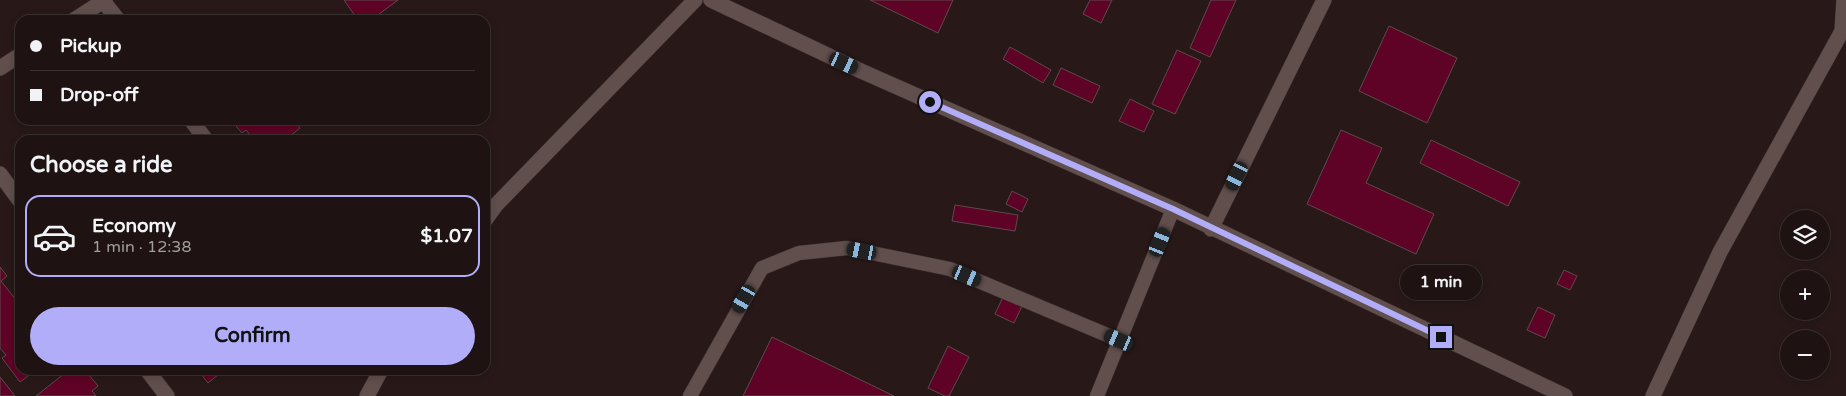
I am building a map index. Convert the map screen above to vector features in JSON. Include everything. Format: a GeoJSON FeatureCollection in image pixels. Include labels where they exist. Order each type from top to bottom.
{"type":"FeatureCollection","features":[{"type":"Feature","properties":{"kind":"street"},"geometry":{"type":"LineString","coordinates":[[82,15],[104,0],[114,15]]}},
{"type":"Feature","properties":{"kind":"street"},"geometry":{"type":"LineString","coordinates":[[490,213],[695,0]]}},
{"type":"Feature","properties":{"kind":"street"},"geometry":{"type":"LineString","coordinates":[[711,0],[861,71],[1173,209],[1211,229],[1565,396]]}},
{"type":"Feature","properties":{"kind":"street"},"geometry":{"type":"LineString","coordinates":[[1211,229],[1324,0]]}},
{"type":"Feature","properties":{"kind":"street"},"geometry":{"type":"LineString","coordinates":[[1653,396],[1720,252],[1842,31],[1844,0]]}},
{"type":"Feature","properties":{"kind":"street"},"geometry":{"type":"LineString","coordinates":[[0,68],[15,58]]}},
{"type":"Feature","properties":{"kind":"street"},"geometry":{"type":"LineString","coordinates":[[0,174],[15,194]]}},
{"type":"Feature","properties":{"kind":"street"},"geometry":{"type":"LineString","coordinates":[[151,375],[166,396]]}},
{"type":"Feature","properties":{"kind":"street"},"geometry":{"type":"LineString","coordinates":[[367,396],[378,375]]}},
{"type":"Feature","properties":{"kind":"lane"},"geometry":{"type":"LineString","coordinates":[[1097,396],[1173,209]]}},
{"type":"Feature","properties":{"kind":"lane"},"geometry":{"type":"LineString","coordinates":[[690,396],[762,268],[799,253],[847,248],[950,268],[1119,340]]}},
{"type":"Feature","properties":{"kind":"building"},"geometry":{"type":"Polygon","coordinates":[[[344,0],[398,0],[378,15],[354,15],[344,0]]]}},
{"type":"Feature","properties":{"kind":"building"},"geometry":{"type":"Polygon","coordinates":[[[870,0],[953,0],[938,33],[870,0]]]}},
{"type":"Feature","properties":{"kind":"building"},"geometry":{"type":"Polygon","coordinates":[[[1090,0],[1112,0],[1101,23],[1083,14],[1090,0]]]}},
{"type":"Feature","properties":{"kind":"building"},"geometry":{"type":"Polygon","coordinates":[[[1211,0],[1236,0],[1210,57],[1190,48],[1211,0]]]}},
{"type":"Feature","properties":{"kind":"building"},"geometry":{"type":"Polygon","coordinates":[[[1389,26],[1457,58],[1427,123],[1359,91],[1389,26]]]}},
{"type":"Feature","properties":{"kind":"building"},"geometry":{"type":"Polygon","coordinates":[[[1010,47],[1051,70],[1043,83],[1003,59],[1010,47]]]}},
{"type":"Feature","properties":{"kind":"building"},"geometry":{"type":"Polygon","coordinates":[[[1177,50],[1201,61],[1175,114],[1152,104],[1177,50]]]}},
{"type":"Feature","properties":{"kind":"building"},"geometry":{"type":"Polygon","coordinates":[[[1061,68],[1100,86],[1092,103],[1053,85],[1061,68]]]}},
{"type":"Feature","properties":{"kind":"building"},"geometry":{"type":"Polygon","coordinates":[[[1130,99],[1154,111],[1144,132],[1119,121],[1130,99]]]}},
{"type":"Feature","properties":{"kind":"building"},"geometry":{"type":"Polygon","coordinates":[[[235,125],[297,125],[300,128],[291,135],[250,135],[246,130],[242,133],[235,125]]]}},
{"type":"Feature","properties":{"kind":"building"},"geometry":{"type":"Polygon","coordinates":[[[1341,130],[1382,148],[1366,183],[1434,214],[1416,254],[1307,204],[1341,130]]]}},
{"type":"Feature","properties":{"kind":"building"},"geometry":{"type":"Polygon","coordinates":[[[1431,140],[1520,182],[1508,206],[1420,163],[1431,140]]]}},
{"type":"Feature","properties":{"kind":"building"},"geometry":{"type":"Polygon","coordinates":[[[1012,191],[1028,199],[1022,212],[1006,204],[1012,191]]]}},
{"type":"Feature","properties":{"kind":"building"},"geometry":{"type":"Polygon","coordinates":[[[955,205],[1018,215],[1015,231],[952,221],[955,205]]]}},
{"type":"Feature","properties":{"kind":"building"},"geometry":{"type":"Polygon","coordinates":[[[0,267],[7,276],[1,281],[15,299],[15,375],[29,375],[20,382],[2,358],[6,355],[0,348],[0,267]]]}},
{"type":"Feature","properties":{"kind":"building"},"geometry":{"type":"Polygon","coordinates":[[[1453,267],[1477,279],[1469,296],[1445,285],[1453,267]]]}},
{"type":"Feature","properties":{"kind":"building"},"geometry":{"type":"Polygon","coordinates":[[[1564,270],[1577,276],[1570,290],[1557,284],[1564,270]]]}},
{"type":"Feature","properties":{"kind":"building"},"geometry":{"type":"Polygon","coordinates":[[[1003,297],[1022,306],[1014,323],[995,314],[1003,297]]]}},
{"type":"Feature","properties":{"kind":"building"},"geometry":{"type":"Polygon","coordinates":[[[1538,307],[1555,315],[1545,338],[1527,330],[1538,307]]]}},
{"type":"Feature","properties":{"kind":"building"},"geometry":{"type":"Polygon","coordinates":[[[772,337],[894,396],[743,396],[772,337]]]}},
{"type":"Feature","properties":{"kind":"building"},"geometry":{"type":"Polygon","coordinates":[[[948,346],[969,357],[949,396],[945,396],[928,388],[948,346]]]}},
{"type":"Feature","properties":{"kind":"building"},"geometry":{"type":"Polygon","coordinates":[[[63,375],[89,375],[98,386],[92,391],[96,396],[36,396],[63,375]]]}},
{"type":"Feature","properties":{"kind":"building"},"geometry":{"type":"Polygon","coordinates":[[[202,375],[218,375],[208,383],[202,375]]]}},
{"type":"Feature","properties":{"kind":"building"},"geometry":{"type":"Polygon","coordinates":[[[0,377],[15,396],[0,396],[0,377]]]}},
{"type":"Feature","properties":{"kind":"route"},"geometry":{"type":"LineString","coordinates":[[930,102],[1173,209],[1211,229],[1441,337]]}}]}
